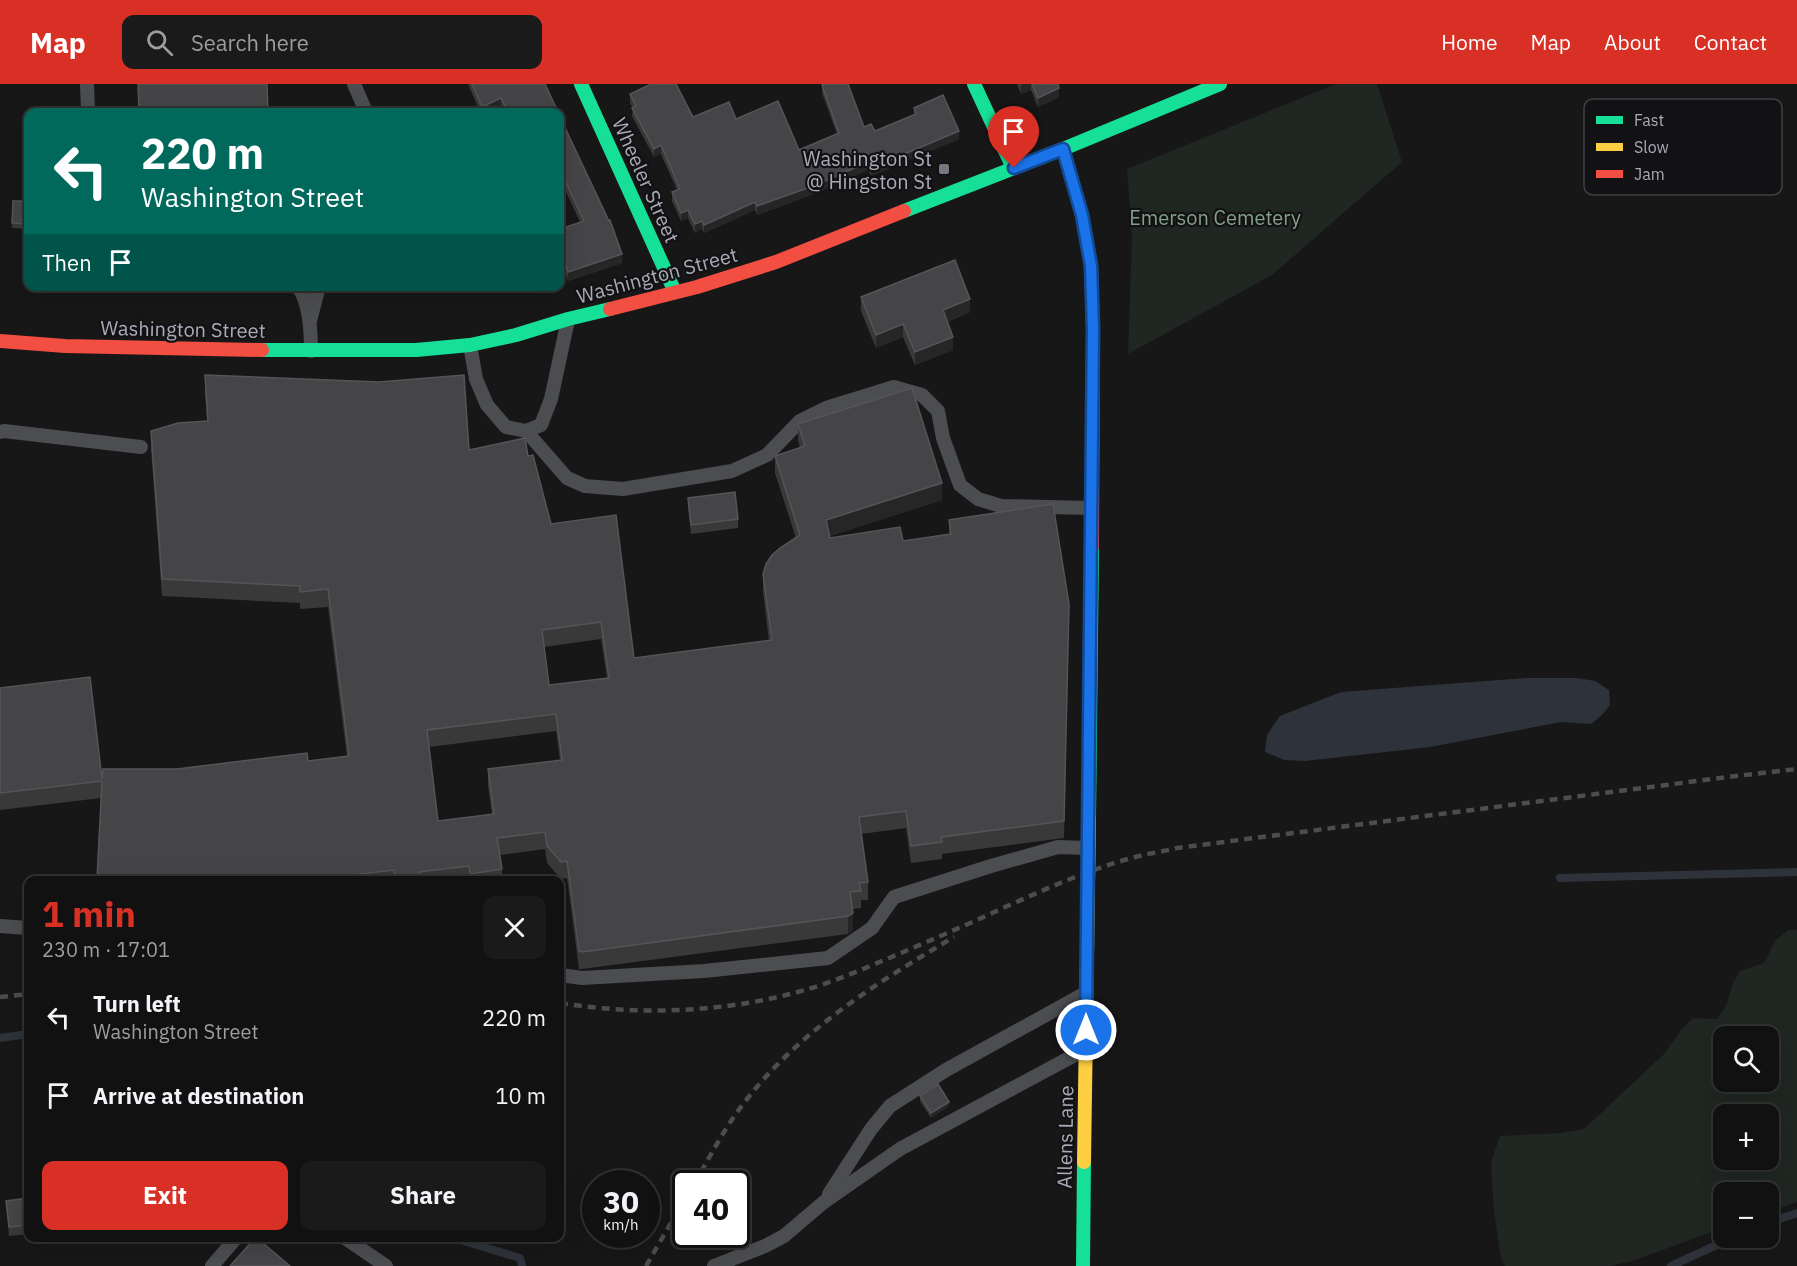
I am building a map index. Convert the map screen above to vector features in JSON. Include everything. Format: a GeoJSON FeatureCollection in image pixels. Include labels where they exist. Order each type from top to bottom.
{"type":"FeatureCollection","features":[{"type":"Feature","properties":{"kind":"street","name":"Wheeler Street"},"geometry":{"type":"LineString","coordinates":[[581,84],[675,292]]}},
{"type":"Feature","properties":{"kind":"street"},"geometry":{"type":"LineString","coordinates":[[974,84],[1014,168]]}},
{"type":"Feature","properties":{"kind":"street","name":"Washington Street"},"geometry":{"type":"LineString","coordinates":[[0,341],[65,346],[311,351],[416,350],[470,345],[516,335],[568,319],[675,292],[776,262],[1063,149],[1220,84]]}},
{"type":"Feature","properties":{"kind":"street","name":"Allens Lane"},"geometry":{"type":"LineString","coordinates":[[1063,149],[1082,215],[1091,266],[1093,330],[1083,1266]]}},
{"type":"Feature","properties":{"kind":"lane"},"geometry":{"type":"LineString","coordinates":[[87,84],[88,108]]}},
{"type":"Feature","properties":{"kind":"lane"},"geometry":{"type":"LineString","coordinates":[[354,84],[364,108]]}},
{"type":"Feature","properties":{"kind":"lane"},"geometry":{"type":"LineString","coordinates":[[301,291],[310,321],[311,351]]}},
{"type":"Feature","properties":{"kind":"lane"},"geometry":{"type":"LineString","coordinates":[[310,321],[319,291]]}},
{"type":"Feature","properties":{"kind":"lane"},"geometry":{"type":"LineString","coordinates":[[470,345],[476,379],[487,405],[506,427],[526,431],[541,425],[548,408],[568,319]]}},
{"type":"Feature","properties":{"kind":"lane"},"geometry":{"type":"LineString","coordinates":[[526,431],[567,478],[585,486],[623,489],[732,471],[767,455],[800,421],[826,408],[894,387],[922,395],[938,411],[943,438],[960,485],[978,499],[1000,506],[1092,508]]}},
{"type":"Feature","properties":{"kind":"lane"},"geometry":{"type":"LineString","coordinates":[[0,432],[58,436],[141,447]]}},
{"type":"Feature","properties":{"kind":"lane"},"geometry":{"type":"LineString","coordinates":[[564,976],[582,978],[704,971],[828,958],[872,928],[894,897],[1058,847],[1088,848]]}},
{"type":"Feature","properties":{"kind":"lane"},"geometry":{"type":"LineString","coordinates":[[0,926],[24,928]]}},
{"type":"Feature","properties":{"kind":"lane"},"geometry":{"type":"LineString","coordinates":[[824,1202],[871,1129],[890,1106],[946,1070],[1086,993]]}},
{"type":"Feature","properties":{"kind":"lane"},"geometry":{"type":"LineString","coordinates":[[714,1266],[784,1236],[824,1202],[900,1149],[1086,1049]]}},
{"type":"Feature","properties":{"kind":"lane"},"geometry":{"type":"LineString","coordinates":[[212,1266],[233,1242]]}},
{"type":"Feature","properties":{"kind":"lane"},"geometry":{"type":"LineString","coordinates":[[351,1242],[386,1266]]}},
{"type":"Feature","properties":{"kind":"green space","name":"Emerson Cemetery"},"geometry":{"type":"Polygon","coordinates":[[[1336,84],[1377,84],[1402,162],[1272,275],[1128,354],[1132,237],[1127,169],[1336,84]]]}},
{"type":"Feature","properties":{"kind":"green space"},"geometry":{"type":"Polygon","coordinates":[[[1788,930],[1797,930],[1797,1202],[1779,1208],[1779,1182],[1713,1182],[1713,1232],[1632,1261],[1610,1266],[1505,1266],[1501,1258],[1494,1212],[1491,1162],[1500,1136],[1561,1133],[1584,1129],[1664,1054],[1693,1018],[1717,1019],[1727,1004],[1732,985],[1740,971],[1764,963],[1775,941],[1788,930]]]}},
{"type":"Feature","properties":{"kind":"shaded area"},"geometry":{"type":"Polygon","coordinates":[[[1526,678],[1577,678],[1595,681],[1609,690],[1610,705],[1591,724],[1561,722],[1430,747],[1305,761],[1284,760],[1265,752],[1267,735],[1280,716],[1341,692],[1526,678]]]}},
{"type":"Feature","properties":{"kind":"building"},"geometry":{"type":"Polygon","coordinates":[[[138,84],[267,84],[268,108],[139,108],[138,84]]]}},
{"type":"Feature","properties":{"kind":"building"},"geometry":{"type":"Polygon","coordinates":[[[472,84],[545,84],[556,108],[506,108],[501,98],[482,107],[472,84]]]}},
{"type":"Feature","properties":{"kind":"building"},"geometry":{"type":"Polygon","coordinates":[[[651,84],[676,84],[693,117],[729,102],[736,119],[778,101],[799,150],[839,133],[822,85],[824,84],[848,84],[864,127],[871,124],[875,131],[916,114],[914,108],[943,95],[959,131],[871,168],[868,162],[816,185],[757,206],[755,202],[704,225],[702,221],[695,224],[688,210],[681,213],[672,192],[680,189],[661,145],[654,149],[632,108],[636,106],[630,94],[651,84]]]}},
{"type":"Feature","properties":{"kind":"building"},"geometry":{"type":"Polygon","coordinates":[[[1032,84],[1058,84],[1059,88],[1038,98],[1032,84]]]}},
{"type":"Feature","properties":{"kind":"building"},"geometry":{"type":"Polygon","coordinates":[[[564,125],[610,220],[622,254],[568,272],[564,260],[564,228],[584,221],[564,178],[564,125]]]}},
{"type":"Feature","properties":{"kind":"building"},"geometry":{"type":"Polygon","coordinates":[[[13,201],[24,201],[24,224],[12,223],[13,201]]]}},
{"type":"Feature","properties":{"kind":"building"},"geometry":{"type":"Polygon","coordinates":[[[955,260],[970,299],[943,310],[953,337],[915,352],[903,324],[876,335],[861,297],[955,260]]]}},
{"type":"Feature","properties":{"kind":"building"},"geometry":{"type":"Polygon","coordinates":[[[205,375],[379,382],[464,375],[469,450],[525,438],[528,456],[533,455],[551,524],[616,515],[634,658],[772,640],[763,574],[772,555],[800,535],[775,456],[805,446],[798,424],[912,388],[942,483],[826,520],[830,538],[900,527],[903,541],[951,534],[949,520],[1053,504],[1069,604],[1064,821],[941,837],[942,842],[911,846],[906,811],[859,817],[868,882],[859,883],[861,891],[850,892],[853,913],[848,916],[582,952],[579,951],[567,861],[561,862],[547,846],[545,832],[497,838],[502,869],[470,874],[469,866],[419,872],[420,876],[395,876],[394,870],[342,876],[97,876],[102,781],[0,793],[0,688],[90,677],[102,779],[103,769],[177,769],[307,753],[308,761],[349,756],[328,589],[300,592],[300,586],[162,579],[151,431],[178,423],[208,421],[205,375]],[[601,622],[542,630],[549,685],[609,678],[601,622]],[[556,714],[427,730],[438,821],[494,814],[488,769],[562,760],[556,714]]]}},
{"type":"Feature","properties":{"kind":"building"},"geometry":{"type":"Polygon","coordinates":[[[735,492],[738,519],[691,525],[688,498],[735,492]]]}},
{"type":"Feature","properties":{"kind":"building"},"geometry":{"type":"Polygon","coordinates":[[[938,1084],[949,1102],[931,1113],[920,1096],[938,1084]]]}},
{"type":"Feature","properties":{"kind":"building"},"geometry":{"type":"Polygon","coordinates":[[[24,1199],[24,1225],[9,1227],[6,1201],[24,1199]]]}},
{"type":"Feature","properties":{"kind":"building"},"geometry":{"type":"Polygon","coordinates":[[[251,1242],[262,1242],[290,1266],[230,1266],[251,1242]]]}},
{"type":"Feature","properties":{"kind":"waterway"},"geometry":{"type":"LineString","coordinates":[[1560,878],[1797,872]]}},
{"type":"Feature","properties":{"kind":"waterway"},"geometry":{"type":"LineString","coordinates":[[0,1038],[24,1035]]}},
{"type":"Feature","properties":{"kind":"waterway"},"geometry":{"type":"LineString","coordinates":[[1779,1219],[1797,1213]]}},
{"type":"Feature","properties":{"kind":"waterway"},"geometry":{"type":"LineString","coordinates":[[467,1242],[520,1258],[522,1266]]}},
{"type":"Feature","properties":{"kind":"waterway"},"geometry":{"type":"LineString","coordinates":[[1671,1266],[1713,1247]]}},
{"type":"Feature","properties":{"kind":"railway"},"geometry":{"type":"LineString","coordinates":[[564,1004],[617,1009],[675,1010],[733,1005],[790,994],[860,970],[1081,875],[1134,857],[1177,848],[1797,769]]}},
{"type":"Feature","properties":{"kind":"railway"},"geometry":{"type":"LineString","coordinates":[[702,1170],[739,1109],[792,1050],[843,1009],[897,971],[954,937]]}},
{"type":"Feature","properties":{"kind":"railway"},"geometry":{"type":"LineString","coordinates":[[0,997],[24,994]]}},
{"type":"Feature","properties":{"kind":"railway"},"geometry":{"type":"LineString","coordinates":[[646,1266],[672,1221]]}},
{"type":"Feature","properties":{"kind":"traffic: fast"},"geometry":{"type":"LineString","coordinates":[[581,84],[675,292]]}},
{"type":"Feature","properties":{"kind":"traffic: fast"},"geometry":{"type":"LineString","coordinates":[[974,84],[1013,168]]}},
{"type":"Feature","properties":{"kind":"traffic: fast"},"geometry":{"type":"LineString","coordinates":[[904,211],[1220,84]]}},
{"type":"Feature","properties":{"kind":"traffic: fast"},"geometry":{"type":"LineString","coordinates":[[262,350],[416,350],[470,345],[610,309]]}},
{"type":"Feature","properties":{"kind":"traffic: fast"},"geometry":{"type":"LineString","coordinates":[[1089,819],[1092,547]]}},
{"type":"Feature","properties":{"kind":"traffic: fast"},"geometry":{"type":"LineString","coordinates":[[1083,1266],[1084,1162]]}},
{"type":"Feature","properties":{"kind":"traffic: slow"},"geometry":{"type":"LineString","coordinates":[[1084,1162],[1089,819]]}},
{"type":"Feature","properties":{"kind":"traffic: jam"},"geometry":{"type":"LineString","coordinates":[[1063,149],[1082,215],[1091,266],[1092,547]]}},
{"type":"Feature","properties":{"kind":"traffic: jam"},"geometry":{"type":"LineString","coordinates":[[610,309],[697,287],[776,262],[904,211]]}},
{"type":"Feature","properties":{"kind":"traffic: jam"},"geometry":{"type":"LineString","coordinates":[[0,341],[65,346],[262,350]]}},
{"type":"Feature","properties":{"kind":"place","name":"Washington St @ Hingston St"},"geometry":{"type":"Point","coordinates":[944,169]}},
{"type":"Feature","properties":{"kind":"route"},"geometry":{"type":"LineString","coordinates":[[1014,168],[1063,149],[1082,215],[1091,266],[1092,531],[1086,1030]]}}]}
